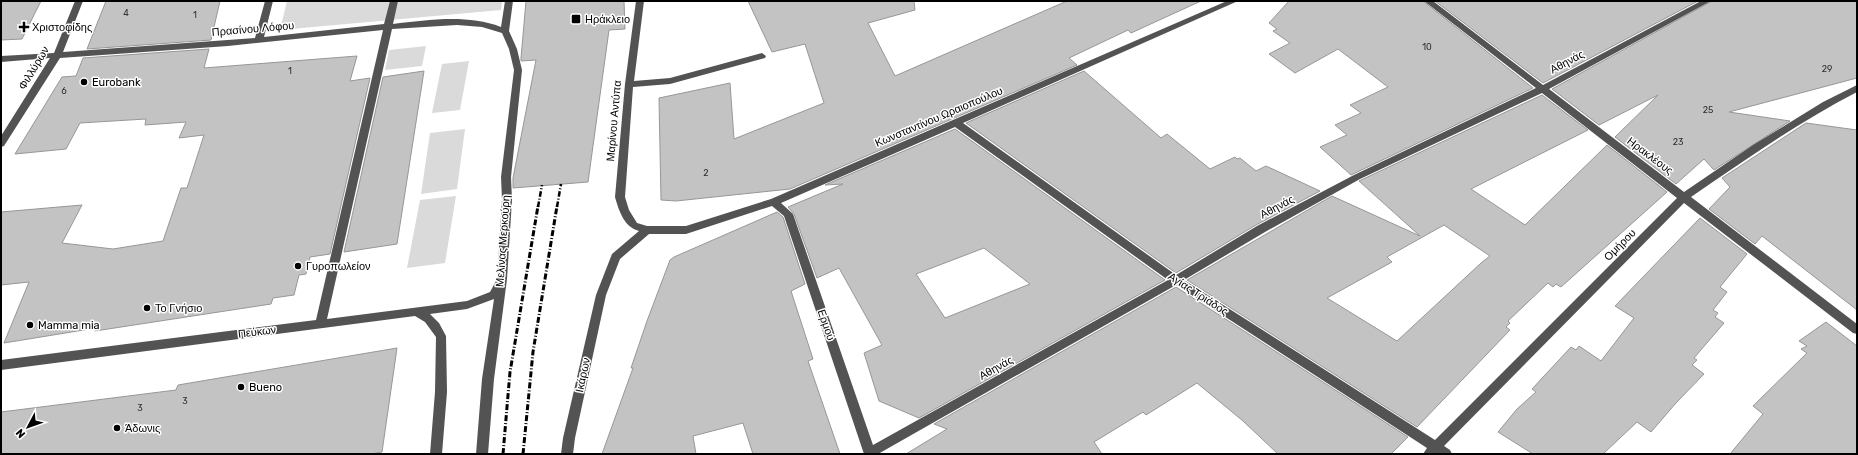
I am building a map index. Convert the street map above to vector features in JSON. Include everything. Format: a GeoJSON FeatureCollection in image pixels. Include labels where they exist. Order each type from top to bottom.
{"type":"FeatureCollection","features":[{"type":"Feature","properties":{"kind":"street","name":"Φιλλύρων"},"geometry":{"type":"LineString","coordinates":[[1,144],[57,55],[79,1]]}},
{"type":"Feature","properties":{"kind":"street"},"geometry":{"type":"LineString","coordinates":[[259,40],[269,1]]}},
{"type":"Feature","properties":{"kind":"street"},"geometry":{"type":"LineString","coordinates":[[320,324],[394,1]]}},
{"type":"Feature","properties":{"kind":"street"},"geometry":{"type":"LineString","coordinates":[[505,31],[510,1]]}},
{"type":"Feature","properties":{"kind":"street","name":"Μαρίνου Αντύπα"},"geometry":{"type":"LineString","coordinates":[[640,1],[629,84],[620,197],[624,211],[634,226],[647,230]]}},
{"type":"Feature","properties":{"kind":"street","name":"Κωνσταντίνου Ωραιοπούλου"},"geometry":{"type":"LineString","coordinates":[[647,230],[686,230],[774,202],[1234,1]]}},
{"type":"Feature","properties":{"kind":"street","name":"Ηρακλέους"},"geometry":{"type":"LineString","coordinates":[[1428,1],[1857,330]]}},
{"type":"Feature","properties":{"kind":"street","name":"Αθηνάς"},"geometry":{"type":"LineString","coordinates":[[870,454],[1176,280],[1261,229],[1357,177],[1542,89],[1707,1]]}},
{"type":"Feature","properties":{"kind":"street","name":"Πρασίνου Λόφου"},"geometry":{"type":"LineString","coordinates":[[1,59],[259,40],[388,27],[473,22],[494,26],[505,31]]}},
{"type":"Feature","properties":{"kind":"street","name":"Μελίνας Μερκούρη"},"geometry":{"type":"LineString","coordinates":[[482,454],[488,379],[502,279],[507,200],[506,177],[518,70],[513,49],[505,31]]}},
{"type":"Feature","properties":{"kind":"street"},"geometry":{"type":"LineString","coordinates":[[629,84],[670,81],[762,56]]}},
{"type":"Feature","properties":{"kind":"street","name":"Ομήρου"},"geometry":{"type":"LineString","coordinates":[[1432,450],[1684,198],[1756,147],[1826,104],[1857,88]]}},
{"type":"Feature","properties":{"kind":"street","name":"Αγίας Τριάδος"},"geometry":{"type":"LineString","coordinates":[[956,123],[1176,280],[1432,450],[1446,454]]}},
{"type":"Feature","properties":{"kind":"street","name":"Ερμού"},"geometry":{"type":"LineString","coordinates":[[774,202],[788,214],[870,454]]}},
{"type":"Feature","properties":{"kind":"street","name":"Ικάρων"},"geometry":{"type":"LineString","coordinates":[[567,454],[569,438],[601,295],[616,257],[647,230]]}},
{"type":"Feature","properties":{"kind":"street","name":"Πεύκων"},"geometry":{"type":"LineString","coordinates":[[1,365],[467,306],[494,295],[502,279]]}},
{"type":"Feature","properties":{"kind":"street"},"geometry":{"type":"LineString","coordinates":[[417,312],[429,319],[441,336],[441,392],[436,454]]}},
{"type":"Feature","properties":{"kind":"shaded area"},"geometry":{"type":"Polygon","coordinates":[[[287,1],[502,1],[501,10],[280,30],[287,1]]]}},
{"type":"Feature","properties":{"kind":"shaded area"},"geometry":{"type":"Polygon","coordinates":[[[426,46],[422,66],[385,70],[389,50],[426,46]]]}},
{"type":"Feature","properties":{"kind":"shaded area"},"geometry":{"type":"Polygon","coordinates":[[[469,61],[460,110],[432,113],[442,64],[469,61]]]}},
{"type":"Feature","properties":{"kind":"shaded area"},"geometry":{"type":"Polygon","coordinates":[[[465,129],[457,189],[421,194],[430,133],[465,129]]]}},
{"type":"Feature","properties":{"kind":"shaded area"},"geometry":{"type":"Polygon","coordinates":[[[456,196],[445,263],[407,268],[420,200],[456,196]]]}},
{"type":"Feature","properties":{"kind":"building"},"geometry":{"type":"Polygon","coordinates":[[[1,1],[41,1],[22,39],[1,40],[1,1]]]}},
{"type":"Feature","properties":{"kind":"building"},"geometry":{"type":"Polygon","coordinates":[[[106,1],[220,1],[211,40],[87,49],[106,1]]]}},
{"type":"Feature","properties":{"kind":"building"},"geometry":{"type":"Polygon","coordinates":[[[526,1],[624,1],[625,29],[609,30],[588,182],[513,188],[513,178],[536,60],[521,61],[526,1]]]}},
{"type":"Feature","properties":{"kind":"building"},"geometry":{"type":"Polygon","coordinates":[[[748,1],[914,1],[915,10],[868,23],[895,76],[1067,1],[1201,1],[1131,33],[1128,30],[1069,58],[1077,65],[790,189],[676,201],[661,200],[659,98],[730,83],[734,139],[824,103],[805,44],[772,52],[748,1]]]}},
{"type":"Feature","properties":{"kind":"building"},"geometry":{"type":"Polygon","coordinates":[[[1289,1],[1423,1],[1533,88],[1351,175],[1320,147],[1347,135],[1335,125],[1361,113],[1350,105],[1388,87],[1338,49],[1295,73],[1269,54],[1290,43],[1273,31],[1277,29],[1269,23],[1289,1]]]}},
{"type":"Feature","properties":{"kind":"building"},"geometry":{"type":"Polygon","coordinates":[[[1435,1],[1698,1],[1543,83],[1435,1]]]}},
{"type":"Feature","properties":{"kind":"building"},"geometry":{"type":"Polygon","coordinates":[[[1712,1],[1857,1],[1857,78],[1729,112],[1790,121],[1714,170],[1704,159],[1676,184],[1615,137],[1658,95],[1599,125],[1552,89],[1712,1]]]}},
{"type":"Feature","properties":{"kind":"building"},"geometry":{"type":"Polygon","coordinates":[[[209,49],[204,68],[357,56],[350,81],[370,78],[330,254],[310,257],[306,274],[299,275],[294,295],[273,298],[271,304],[95,331],[96,328],[4,343],[29,282],[1,285],[1,212],[82,205],[62,243],[113,249],[163,241],[181,188],[187,188],[204,135],[179,138],[186,122],[145,125],[146,119],[80,123],[66,149],[15,154],[62,77],[76,76],[83,58],[209,49]]]}},
{"type":"Feature","properties":{"kind":"building"},"geometry":{"type":"Polygon","coordinates":[[[424,71],[397,244],[344,252],[383,77],[424,71]]]}},
{"type":"Feature","properties":{"kind":"building"},"geometry":{"type":"Polygon","coordinates":[[[1084,71],[1161,138],[1167,134],[1210,169],[1235,157],[1237,159],[1240,158],[1256,171],[1266,166],[1320,191],[1256,225],[1176,273],[966,123],[1084,71]]]}},
{"type":"Feature","properties":{"kind":"building"},"geometry":{"type":"Polygon","coordinates":[[[1542,95],[1588,130],[1471,189],[1525,225],[1607,145],[1667,192],[1561,287],[1556,284],[1553,287],[1548,283],[1508,321],[1510,323],[1506,327],[1510,330],[1417,427],[1187,280],[1332,196],[1420,236],[1359,181],[1542,95]],[[1444,225],[1387,257],[1392,262],[1327,298],[1397,341],[1490,256],[1444,225]]]}},
{"type":"Feature","properties":{"kind":"building"},"geometry":{"type":"Polygon","coordinates":[[[1806,123],[1857,130],[1857,310],[1762,236],[1755,244],[1709,209],[1730,187],[1722,178],[1806,123]]]}},
{"type":"Feature","properties":{"kind":"building"},"geometry":{"type":"Polygon","coordinates":[[[955,129],[1165,280],[919,418],[879,401],[864,353],[882,345],[839,268],[817,278],[794,214],[788,207],[843,184],[825,185],[955,129]],[[984,248],[916,274],[945,318],[1030,284],[984,248]]]}},
{"type":"Feature","properties":{"kind":"building"},"geometry":{"type":"Polygon","coordinates":[[[777,212],[783,217],[805,284],[791,291],[813,359],[808,361],[840,454],[753,454],[743,423],[693,436],[696,454],[602,454],[633,368],[631,368],[647,321],[670,260],[777,212]]]}},
{"type":"Feature","properties":{"kind":"building"},"geometry":{"type":"Polygon","coordinates":[[[1700,218],[1747,254],[1720,287],[1727,292],[1713,310],[1718,313],[1715,317],[1724,323],[1694,358],[1697,360],[1692,365],[1704,374],[1651,432],[1637,422],[1603,454],[1533,454],[1498,432],[1517,409],[1536,392],[1532,389],[1571,347],[1576,350],[1579,346],[1601,361],[1634,318],[1615,306],[1700,218]]]}},
{"type":"Feature","properties":{"kind":"building"},"geometry":{"type":"Polygon","coordinates":[[[1176,287],[1408,437],[1391,454],[1278,454],[1243,421],[1197,383],[1146,415],[1143,412],[1094,442],[1102,454],[906,454],[947,429],[934,424],[1176,287]]]}},
{"type":"Feature","properties":{"kind":"building"},"geometry":{"type":"Polygon","coordinates":[[[1826,322],[1857,346],[1857,454],[1730,454],[1763,414],[1753,406],[1807,353],[1801,349],[1807,346],[1799,341],[1826,322]]]}},
{"type":"Feature","properties":{"kind":"building"},"geometry":{"type":"Polygon","coordinates":[[[397,348],[382,452],[371,454],[1,454],[1,412],[176,390],[178,385],[397,348]]]}},
{"type":"Feature","properties":{"kind":"railway"},"geometry":{"type":"LineString","coordinates":[[557,207],[561,184]]}},
{"type":"Feature","properties":{"kind":"railway"},"geometry":{"type":"LineString","coordinates":[[538,207],[542,185]]}},
{"type":"Feature","properties":{"kind":"railway"},"geometry":{"type":"LineString","coordinates":[[503,454],[510,372],[538,206]]}},
{"type":"Feature","properties":{"kind":"railway"},"geometry":{"type":"LineString","coordinates":[[523,454],[533,352],[557,206]]}},
{"type":"Feature","properties":{"kind":"place","name":"Ηράκλειο"},"geometry":{"type":"Point","coordinates":[576,19]}},
{"type":"Feature","properties":{"kind":"place","name":"Χριστοφίδης"},"geometry":{"type":"Point","coordinates":[24,27]}},
{"type":"Feature","properties":{"kind":"place","name":"Eurobank"},"geometry":{"type":"Point","coordinates":[84,82]}},
{"type":"Feature","properties":{"kind":"place","name":"Γυροπωλείον"},"geometry":{"type":"Point","coordinates":[298,266]}},
{"type":"Feature","properties":{"kind":"place","name":"Το Γνήσιο"},"geometry":{"type":"Point","coordinates":[147,308]}},
{"type":"Feature","properties":{"kind":"place","name":"Mamma mia"},"geometry":{"type":"Point","coordinates":[30,325]}},
{"type":"Feature","properties":{"kind":"place","name":"Bueno"},"geometry":{"type":"Point","coordinates":[241,387]}},
{"type":"Feature","properties":{"kind":"place","name":"Άδωνις"},"geometry":{"type":"Point","coordinates":[117,428]}}]}
